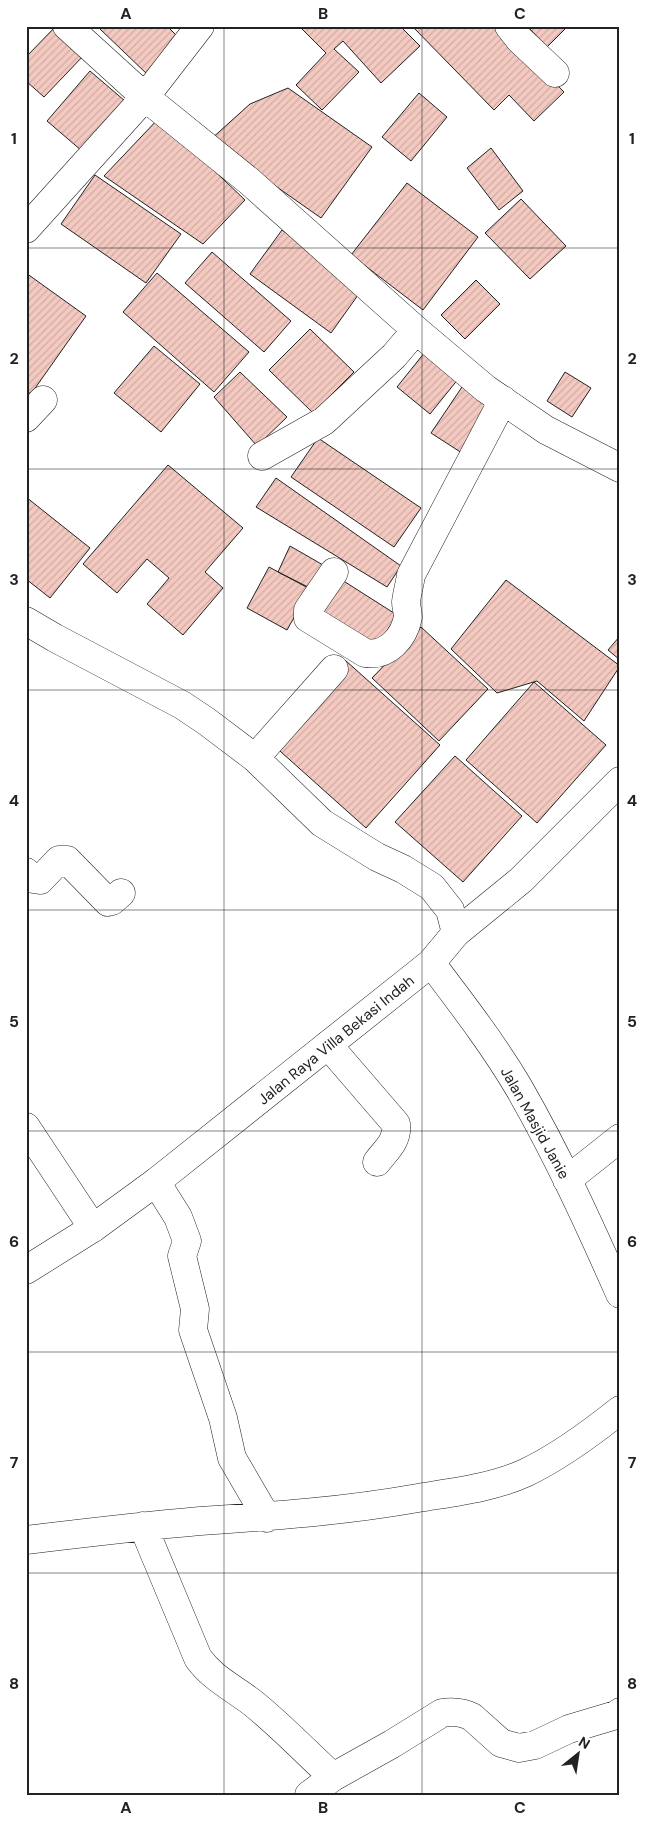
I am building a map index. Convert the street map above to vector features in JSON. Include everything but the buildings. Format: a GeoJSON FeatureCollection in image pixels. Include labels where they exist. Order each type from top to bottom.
{"type":"FeatureCollection","features":[{"type":"Feature","properties":{"kind":"street"},"geometry":{"type":"LineString","coordinates":[[67,26],[145,97],[249,181],[416,330],[486,389],[546,430],[620,468]]}},
{"type":"Feature","properties":{"kind":"street"},"geometry":{"type":"LineString","coordinates":[[26,229],[145,97],[200,26]]}},
{"type":"Feature","properties":{"kind":"street"},"geometry":{"type":"LineString","coordinates":[[509,26],[520,40],[555,73]]}},
{"type":"Feature","properties":{"kind":"street"},"geometry":{"type":"LineString","coordinates":[[262,456],[324,421],[394,356],[416,330]]}},
{"type":"Feature","properties":{"kind":"street"},"geometry":{"type":"LineString","coordinates":[[334,572],[308,610],[308,618],[365,653],[374,655],[387,651],[403,633],[408,616],[406,603],[411,574],[503,400]]}},
{"type":"Feature","properties":{"kind":"street"},"geometry":{"type":"LineString","coordinates":[[30,630],[182,705],[255,758],[322,823],[377,857],[403,869],[432,887],[450,910],[456,933]]}},
{"type":"Feature","properties":{"kind":"street"},"geometry":{"type":"LineString","coordinates":[[255,758],[334,670]]}},
{"type":"Feature","properties":{"kind":"street","name":"Jalan Raya Villa Bekasi Indah"},"geometry":{"type":"LineString","coordinates":[[26,1270],[93,1228],[156,1182],[431,964],[456,933],[521,880],[620,781]]}},
{"type":"Feature","properties":{"kind":"street"},"geometry":{"type":"LineString","coordinates":[[26,872],[32,878],[40,880],[59,860],[67,860],[108,902],[121,893]]}},
{"type":"Feature","properties":{"kind":"street","name":"Jalan Masjid Janie"},"geometry":{"type":"LineString","coordinates":[[431,964],[477,1024],[518,1088],[567,1180],[620,1294]]}},
{"type":"Feature","properties":{"kind":"street"},"geometry":{"type":"LineString","coordinates":[[328,1045],[396,1124],[395,1140],[377,1162]]}},
{"type":"Feature","properties":{"kind":"street"},"geometry":{"type":"LineString","coordinates":[[26,1127],[93,1228]]}},
{"type":"Feature","properties":{"kind":"street"},"geometry":{"type":"LineString","coordinates":[[567,1180],[620,1138]]}},
{"type":"Feature","properties":{"kind":"street"},"geometry":{"type":"LineString","coordinates":[[156,1182],[178,1217],[187,1241],[182,1256],[195,1309],[193,1330],[223,1418],[232,1458],[267,1518]]}},
{"type":"Feature","properties":{"kind":"street"},"geometry":{"type":"LineString","coordinates":[[26,1540],[143,1526],[267,1518],[374,1506],[487,1486],[524,1473],[550,1459],[594,1431],[620,1410]]}},
{"type":"Feature","properties":{"kind":"street"},"geometry":{"type":"LineString","coordinates":[[143,1526],[198,1658],[206,1669],[229,1688],[253,1704],[333,1777]]}},
{"type":"Feature","properties":{"kind":"street"},"geometry":{"type":"LineString","coordinates":[[309,1795],[333,1777],[442,1713],[466,1714],[472,1717],[501,1743],[519,1748],[534,1745],[569,1730],[619,1715]]}}]}
